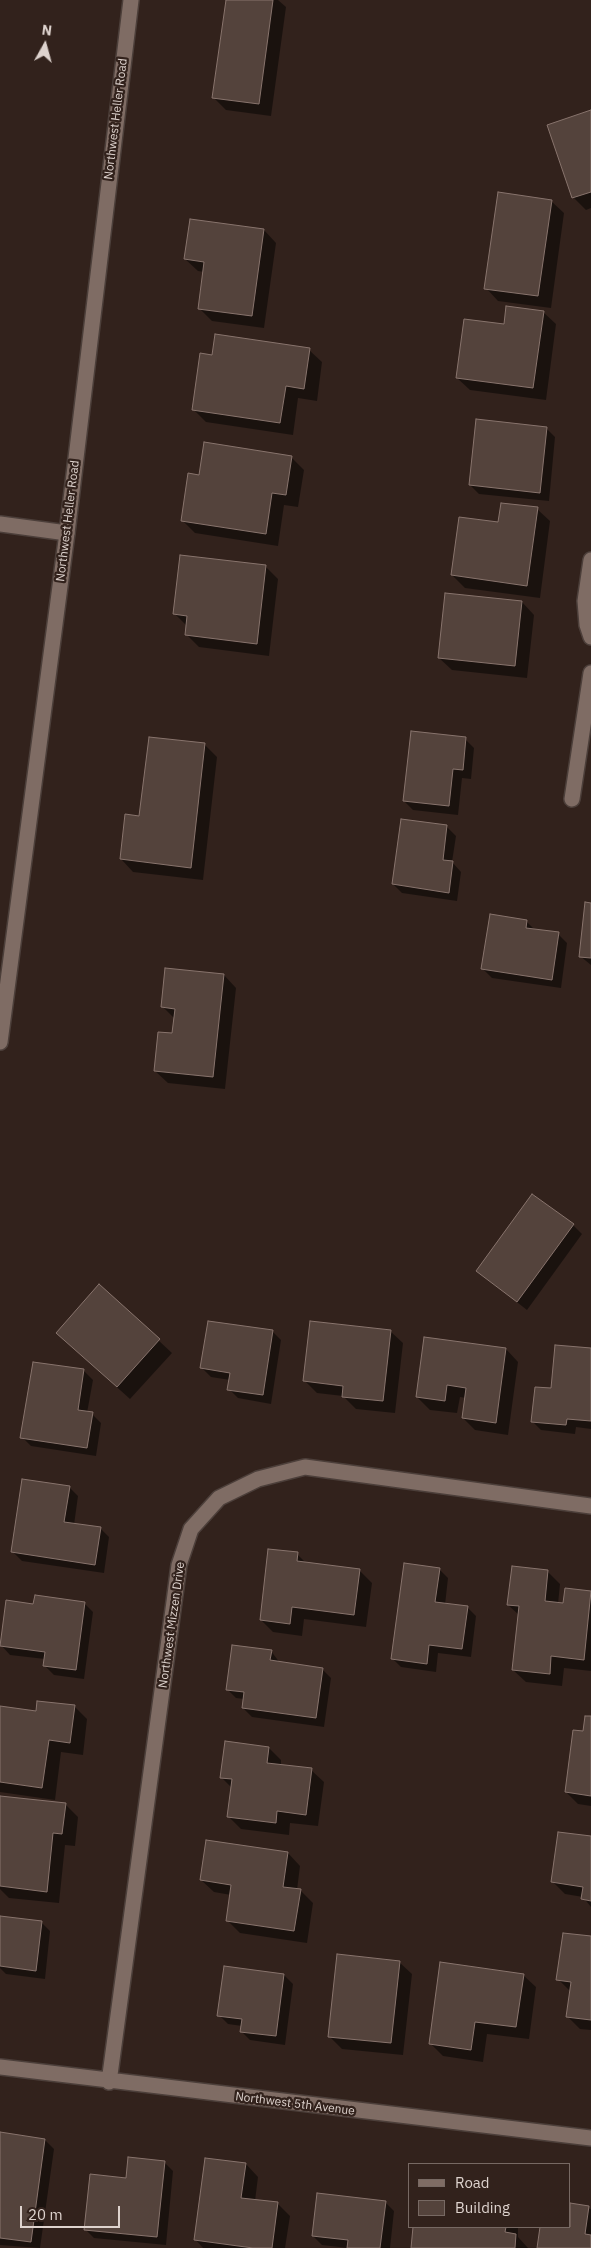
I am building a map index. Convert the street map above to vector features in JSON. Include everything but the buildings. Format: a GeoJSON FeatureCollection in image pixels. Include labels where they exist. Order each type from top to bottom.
{"type":"FeatureCollection","features":[{"type":"Feature","properties":{"kind":"street","name":"Northwest Heller Road"},"geometry":{"type":"LineString","coordinates":[[0,1042],[4,982],[67,533],[131,0]]}},
{"type":"Feature","properties":{"kind":"street"},"geometry":{"type":"LineString","coordinates":[[0,524],[67,533]]}},
{"type":"Feature","properties":{"kind":"street"},"geometry":{"type":"LineString","coordinates":[[591,560],[585,601],[586,625],[591,637]]}},
{"type":"Feature","properties":{"kind":"street"},"geometry":{"type":"LineString","coordinates":[[572,799],[591,673]]}},
{"type":"Feature","properties":{"kind":"street","name":"Northwest Mizzen Drive"},"geometry":{"type":"LineString","coordinates":[[109,2082],[179,1565],[191,1529],[219,1498],[258,1479],[305,1468],[591,1506]]}},
{"type":"Feature","properties":{"kind":"street","name":"Northwest 5th Avenue"},"geometry":{"type":"LineString","coordinates":[[0,2067],[109,2082],[591,2138]]}}]}
